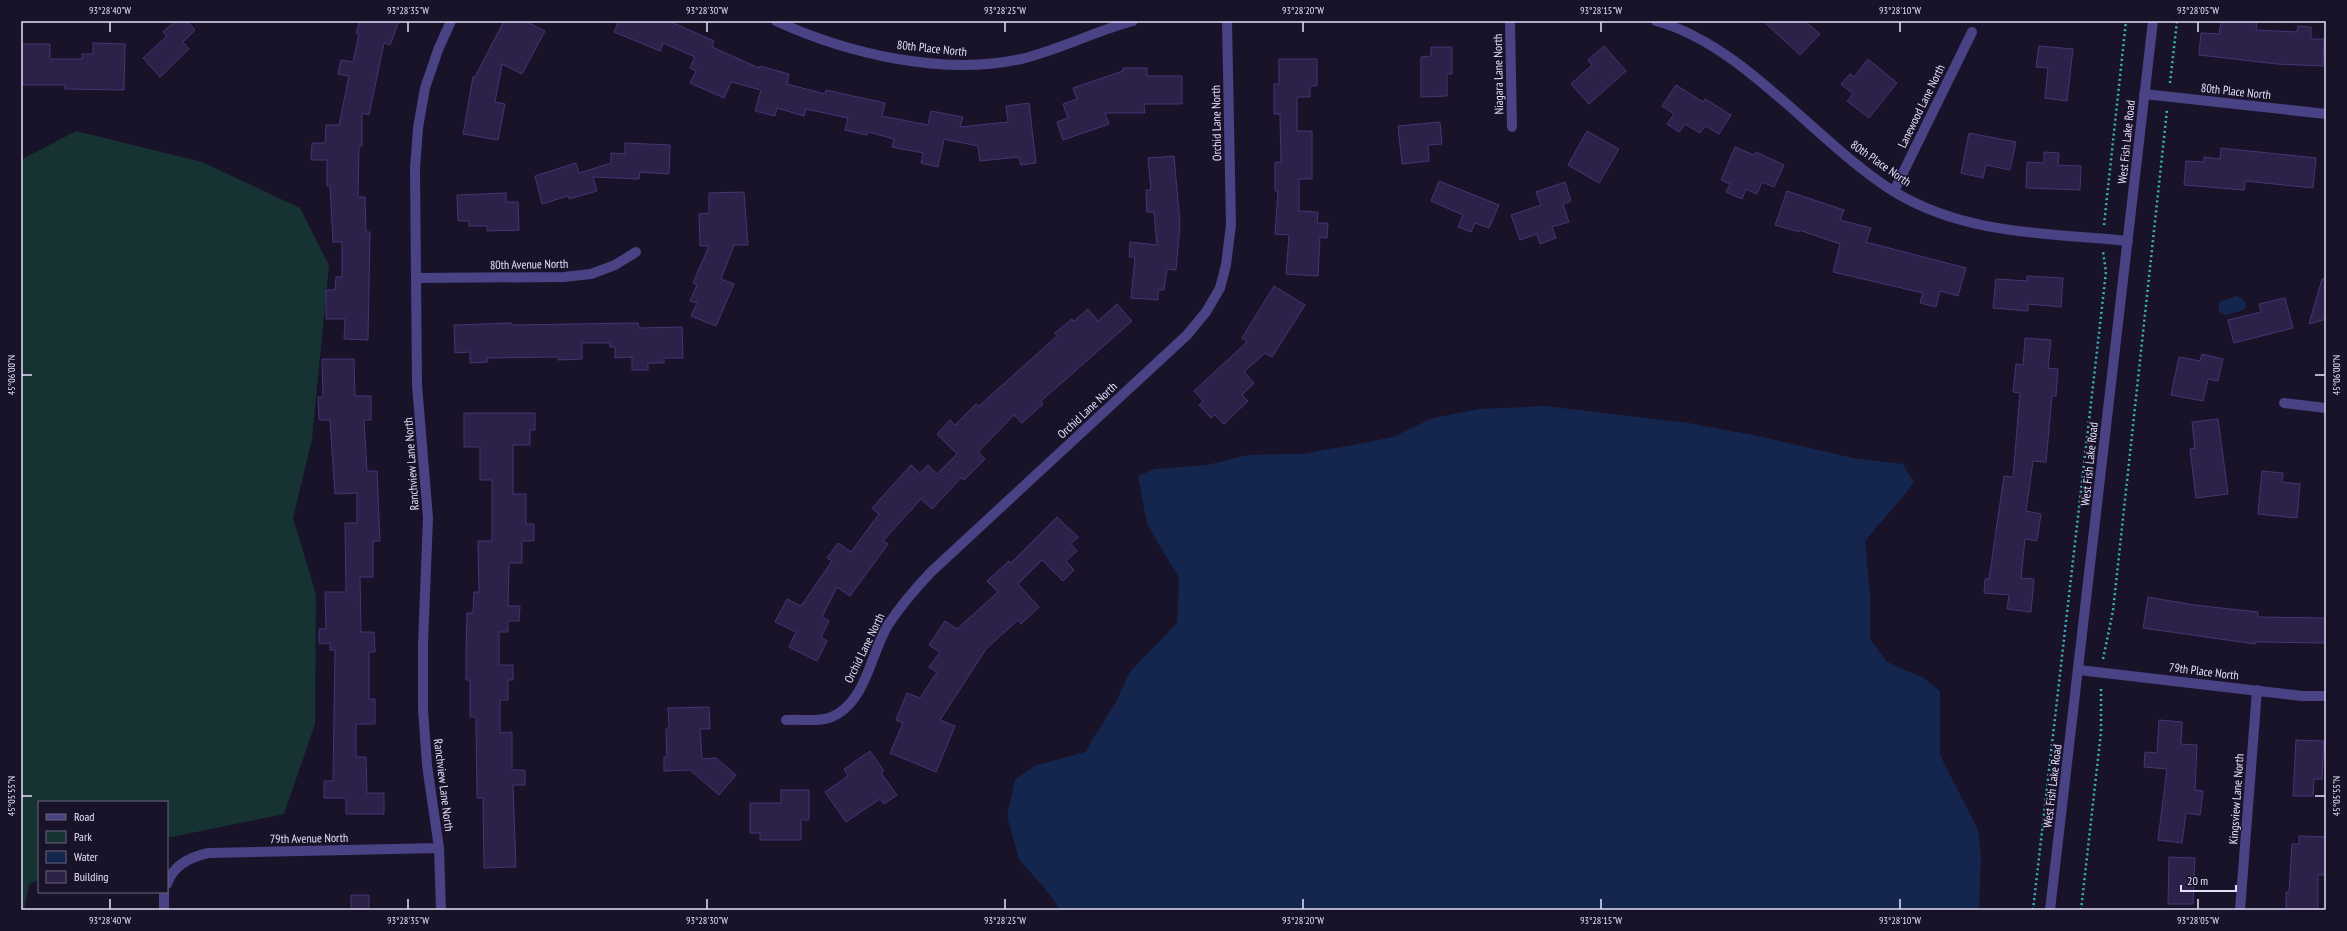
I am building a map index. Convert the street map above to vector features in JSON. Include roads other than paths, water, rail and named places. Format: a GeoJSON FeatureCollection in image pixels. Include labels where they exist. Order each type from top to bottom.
{"type":"FeatureCollection","features":[{"type":"Feature","properties":{"kind":"street","name":"Ranchview Lane North"},"geometry":{"type":"LineString","coordinates":[[441,910],[439,848],[427,765],[423,709],[423,644],[428,518],[417,385],[416,168],[418,128],[425,88],[438,50],[451,21]]}},
{"type":"Feature","properties":{"kind":"street","name":"80th Place North"},"geometry":{"type":"LineString","coordinates":[[776,21],[830,41],[888,57],[938,64],[981,65],[1022,58],[1133,21]]}},
{"type":"Feature","properties":{"kind":"street","name":"Orchid Lane North"},"geometry":{"type":"LineString","coordinates":[[786,720],[828,718],[847,707],[861,687],[887,626],[906,599],[931,572],[1187,335],[1206,312],[1222,280],[1226,265],[1231,226],[1228,21]]}},
{"type":"Feature","properties":{"kind":"street","name":"Niagara Lane North"},"geometry":{"type":"LineString","coordinates":[[1510,21],[1512,127]]}},
{"type":"Feature","properties":{"kind":"street","name":"80th Place North"},"geometry":{"type":"LineString","coordinates":[[1656,21],[1668,24],[1708,43],[1746,70],[1859,167],[1894,191],[1936,212],[1978,225],[2026,232],[2128,241]]}},
{"type":"Feature","properties":{"kind":"street","name":"West Fish Lake Road"},"geometry":{"type":"LineString","coordinates":[[2050,910],[2153,21]]}},
{"type":"Feature","properties":{"kind":"street","name":"Lanewood Lane North"},"geometry":{"type":"LineString","coordinates":[[1894,191],[1972,32]]}},
{"type":"Feature","properties":{"kind":"street","name":"80th Place North"},"geometry":{"type":"LineString","coordinates":[[2144,94],[2326,114]]}},
{"type":"Feature","properties":{"kind":"street","name":"80th Avenue North"},"geometry":{"type":"LineString","coordinates":[[417,278],[564,277],[590,274],[615,266],[636,252]]}},
{"type":"Feature","properties":{"kind":"street"},"geometry":{"type":"LineString","coordinates":[[2284,403],[2326,408]]}},
{"type":"Feature","properties":{"kind":"street","name":"79th Place North"},"geometry":{"type":"LineString","coordinates":[[2079,670],[2302,696],[2326,696]]}},
{"type":"Feature","properties":{"kind":"street","name":"Kingsview Lane North"},"geometry":{"type":"LineString","coordinates":[[2240,910],[2257,690]]}},
{"type":"Feature","properties":{"kind":"street","name":"79th Avenue North"},"geometry":{"type":"LineString","coordinates":[[168,881],[170,876],[181,864],[195,856],[208,853],[439,848]]}},
{"type":"Feature","properties":{"kind":"street"},"geometry":{"type":"LineString","coordinates":[[164,893],[164,910]]}},
{"type":"Feature","properties":{"kind":"water"},"geometry":{"type":"Polygon","coordinates":[[[2237,296],[2243,299],[2246,306],[2244,310],[2225,315],[2219,312],[2219,302],[2237,296]]]}},
{"type":"Feature","properties":{"kind":"water"},"geometry":{"type":"Polygon","coordinates":[[[1545,406],[1688,423],[1758,436],[1853,458],[1903,464],[1914,483],[1865,541],[1870,595],[1870,639],[1887,662],[1924,678],[1940,691],[1940,755],[1978,830],[1981,857],[1979,910],[1060,910],[1051,896],[1019,859],[1007,816],[1015,780],[1034,766],[1085,752],[1116,702],[1130,672],[1177,623],[1179,578],[1147,524],[1138,476],[1155,469],[1207,465],[1248,455],[1302,454],[1358,444],[1393,437],[1433,418],[1480,409],[1545,406]]]}}]}
